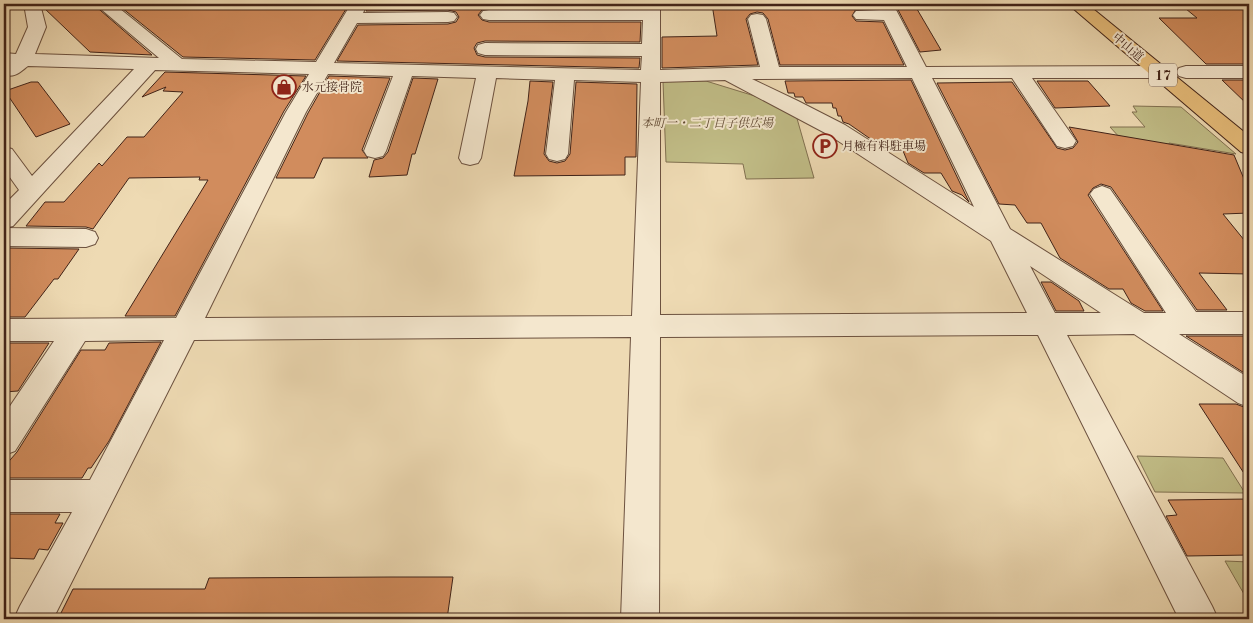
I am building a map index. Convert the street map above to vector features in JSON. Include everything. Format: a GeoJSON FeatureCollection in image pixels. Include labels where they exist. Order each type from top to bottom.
{"type":"FeatureCollection","features":[{"type":"Feature","properties":{"kind":"highway","name":"中山道"},"geometry":{"type":"LineString","coordinates":[[1077,4],[1249,147]]}},
{"type":"Feature","properties":{"kind":"highway","name":"中山道"},"geometry":{"type":"LineString","coordinates":[[1099,4],[1221,101]]}},
{"type":"Feature","properties":{"kind":"street"},"geometry":{"type":"LineString","coordinates":[[4,77],[13,59],[37,27],[32,4]]}},
{"type":"Feature","properties":{"kind":"street"},"geometry":{"type":"LineString","coordinates":[[104,4],[178,64]]}},
{"type":"Feature","properties":{"kind":"street"},"geometry":{"type":"LineString","coordinates":[[489,14],[652,9],[640,619]]}},
{"type":"Feature","properties":{"kind":"street"},"geometry":{"type":"LineString","coordinates":[[33,619],[99,496],[320,67],[355,11],[448,17]]}},
{"type":"Feature","properties":{"kind":"street"},"geometry":{"type":"LineString","coordinates":[[880,11],[919,73],[998,232],[1199,619]]}},
{"type":"Feature","properties":{"kind":"street"},"geometry":{"type":"LineString","coordinates":[[757,19],[770,73]]}},
{"type":"Feature","properties":{"kind":"street"},"geometry":{"type":"LineString","coordinates":[[485,49],[651,63],[726,75],[770,73],[1019,74],[1159,72]]}},
{"type":"Feature","properties":{"kind":"street"},"geometry":{"type":"LineString","coordinates":[[13,59],[565,74],[651,63]]}},
{"type":"Feature","properties":{"kind":"street"},"geometry":{"type":"LineString","coordinates":[[4,220],[150,64]]}},
{"type":"Feature","properties":{"kind":"street"},"geometry":{"type":"LineString","coordinates":[[375,151],[405,70]]}},
{"type":"Feature","properties":{"kind":"street"},"geometry":{"type":"LineString","coordinates":[[470,158],[487,72]]}},
{"type":"Feature","properties":{"kind":"street"},"geometry":{"type":"LineString","coordinates":[[1186,72],[1249,72]]}},
{"type":"Feature","properties":{"kind":"street"},"geometry":{"type":"LineString","coordinates":[[557,154],[565,74]]}},
{"type":"Feature","properties":{"kind":"street"},"geometry":{"type":"LineString","coordinates":[[1019,74],[1065,141]]}},
{"type":"Feature","properties":{"kind":"street"},"geometry":{"type":"LineString","coordinates":[[726,75],[791,105],[837,130],[1141,323],[1249,394]]}},
{"type":"Feature","properties":{"kind":"street"},"geometry":{"type":"LineString","coordinates":[[4,154],[32,191]]}},
{"type":"Feature","properties":{"kind":"street"},"geometry":{"type":"LineString","coordinates":[[1102,194],[1187,322]]}},
{"type":"Feature","properties":{"kind":"street"},"geometry":{"type":"LineString","coordinates":[[4,237],[86,238]]}},
{"type":"Feature","properties":{"kind":"street"},"geometry":{"type":"LineString","coordinates":[[4,330],[1249,323]]}},
{"type":"Feature","properties":{"kind":"street"},"geometry":{"type":"LineString","coordinates":[[4,442],[77,330]]}},
{"type":"Feature","properties":{"kind":"street"},"geometry":{"type":"LineString","coordinates":[[4,496],[99,496]]}},
{"type":"Feature","properties":{"kind":"green space","name":"本町一・二丁目子供広場"},"geometry":{"type":"Polygon","coordinates":[[[663,81],[706,81],[771,101],[796,115],[814,178],[746,179],[743,164],[666,162],[663,81]]]}},
{"type":"Feature","properties":{"kind":"green space"},"geometry":{"type":"Polygon","coordinates":[[[1133,106],[1181,107],[1236,154],[1169,143],[1169,150],[1121,139],[1110,127],[1145,127],[1132,112],[1137,112],[1133,106]]]}},
{"type":"Feature","properties":{"kind":"green space"},"geometry":{"type":"Polygon","coordinates":[[[1137,456],[1223,458],[1245,493],[1155,492],[1137,456]]]}},
{"type":"Feature","properties":{"kind":"green space"},"geometry":{"type":"Polygon","coordinates":[[[1225,561],[1249,562],[1249,601],[1248,601],[1225,561]]]}},
{"type":"Feature","properties":{"kind":"building"},"geometry":{"type":"Polygon","coordinates":[[[42,4],[93,4],[152,55],[90,52],[42,4]]]}},
{"type":"Feature","properties":{"kind":"building"},"geometry":{"type":"Polygon","coordinates":[[[117,4],[243,4],[260,5],[259,7],[346,9],[315,60],[183,57],[117,4]]]}},
{"type":"Feature","properties":{"kind":"building"},"geometry":{"type":"Polygon","coordinates":[[[641,4],[641,8],[489,8],[482,10],[478,15],[482,20],[489,22],[641,22],[640,42],[485,41],[477,43],[474,48],[477,55],[485,57],[640,58],[639,68],[337,61],[358,25],[448,24],[456,22],[459,17],[456,12],[448,10],[366,11],[369,5],[641,4]]]}},
{"type":"Feature","properties":{"kind":"building"},"geometry":{"type":"Polygon","coordinates":[[[712,4],[875,4],[876,8],[856,9],[852,16],[856,21],[883,22],[904,65],[780,65],[768,19],[763,13],[757,12],[750,14],[746,19],[758,65],[662,68],[662,37],[717,36],[712,4]]]}},
{"type":"Feature","properties":{"kind":"building"},"geometry":{"type":"Polygon","coordinates":[[[895,4],[914,4],[941,50],[920,52],[895,4]]]}},
{"type":"Feature","properties":{"kind":"building"},"geometry":{"type":"Polygon","coordinates":[[[1180,4],[1249,4],[1249,64],[1206,64],[1159,18],[1197,18],[1180,4]]]}},
{"type":"Feature","properties":{"kind":"building"},"geometry":{"type":"Polygon","coordinates":[[[165,72],[306,76],[284,111],[175,316],[125,316],[208,180],[199,180],[200,177],[129,178],[93,229],[86,227],[26,226],[45,202],[64,202],[99,163],[102,166],[127,137],[144,137],[183,92],[163,91],[166,87],[142,97],[165,72]]]}},
{"type":"Feature","properties":{"kind":"building"},"geometry":{"type":"Polygon","coordinates":[[[329,76],[390,78],[362,150],[368,158],[323,158],[314,178],[276,178],[308,113],[329,76]]]}},
{"type":"Feature","properties":{"kind":"building"},"geometry":{"type":"Polygon","coordinates":[[[413,78],[438,79],[415,154],[412,154],[407,175],[369,177],[374,160],[383,158],[388,152],[413,78]]]}},
{"type":"Feature","properties":{"kind":"building"},"geometry":{"type":"Polygon","coordinates":[[[911,80],[969,202],[962,195],[952,191],[941,173],[924,173],[908,163],[899,141],[872,140],[843,122],[841,116],[838,116],[836,108],[833,108],[832,103],[806,103],[803,97],[795,97],[794,93],[788,93],[785,81],[911,80]]]}},
{"type":"Feature","properties":{"kind":"building"},"geometry":{"type":"Polygon","coordinates":[[[1222,80],[1249,80],[1249,106],[1222,80]]]}},
{"type":"Feature","properties":{"kind":"building"},"geometry":{"type":"Polygon","coordinates":[[[530,81],[553,82],[544,154],[549,161],[557,163],[565,161],[570,154],[576,82],[637,84],[636,157],[625,157],[625,175],[514,176],[530,81]]]}},
{"type":"Feature","properties":{"kind":"building"},"geometry":{"type":"Polygon","coordinates":[[[1037,81],[1088,81],[1110,106],[1055,108],[1037,81]]]}},
{"type":"Feature","properties":{"kind":"building"},"geometry":{"type":"Polygon","coordinates":[[[31,82],[38,82],[70,124],[36,137],[5,91],[31,82]]]}},
{"type":"Feature","properties":{"kind":"building"},"geometry":{"type":"Polygon","coordinates":[[[1012,82],[1057,148],[1065,150],[1073,148],[1078,142],[1069,127],[1234,155],[1249,191],[1249,213],[1223,214],[1249,246],[1249,274],[1199,273],[1227,310],[1197,310],[1111,187],[1101,184],[1093,188],[1088,195],[1163,311],[1145,311],[1131,303],[1123,289],[1109,289],[1060,258],[1041,223],[1027,223],[1015,205],[999,204],[937,83],[1012,82]]]}},
{"type":"Feature","properties":{"kind":"building"},"geometry":{"type":"Polygon","coordinates":[[[9,248],[79,249],[58,279],[54,279],[25,317],[4,317],[4,254],[9,248]]]}},
{"type":"Feature","properties":{"kind":"building"},"geometry":{"type":"Polygon","coordinates":[[[1041,282],[1051,282],[1079,301],[1084,311],[1056,311],[1041,282]]]}},
{"type":"Feature","properties":{"kind":"building"},"geometry":{"type":"Polygon","coordinates":[[[1186,336],[1246,336],[1249,340],[1249,376],[1186,336]]]}},
{"type":"Feature","properties":{"kind":"building"},"geometry":{"type":"Polygon","coordinates":[[[161,342],[109,441],[82,478],[4,478],[4,467],[17,452],[81,350],[105,350],[109,343],[161,342]]]}},
{"type":"Feature","properties":{"kind":"building"},"geometry":{"type":"Polygon","coordinates":[[[4,343],[49,343],[18,391],[4,392],[4,343]]]}},
{"type":"Feature","properties":{"kind":"building"},"geometry":{"type":"Polygon","coordinates":[[[1199,404],[1236,404],[1249,409],[1249,481],[1199,404]]]}},
{"type":"Feature","properties":{"kind":"building"},"geometry":{"type":"Polygon","coordinates":[[[1249,499],[1249,555],[1187,556],[1166,516],[1177,515],[1168,500],[1249,499]]]}},
{"type":"Feature","properties":{"kind":"building"},"geometry":{"type":"Polygon","coordinates":[[[4,514],[60,514],[55,523],[63,523],[48,550],[39,549],[34,559],[4,558],[4,514]]]}},
{"type":"Feature","properties":{"kind":"building"},"geometry":{"type":"Polygon","coordinates":[[[453,577],[447,619],[58,619],[73,589],[205,589],[209,578],[453,577]]]}},
{"type":"Feature","properties":{"kind":"place","name":"水元接骨院"},"geometry":{"type":"Point","coordinates":[284,87]}},
{"type":"Feature","properties":{"kind":"place","name":"月極有料駐車場"},"geometry":{"type":"Point","coordinates":[825,146]}}]}
